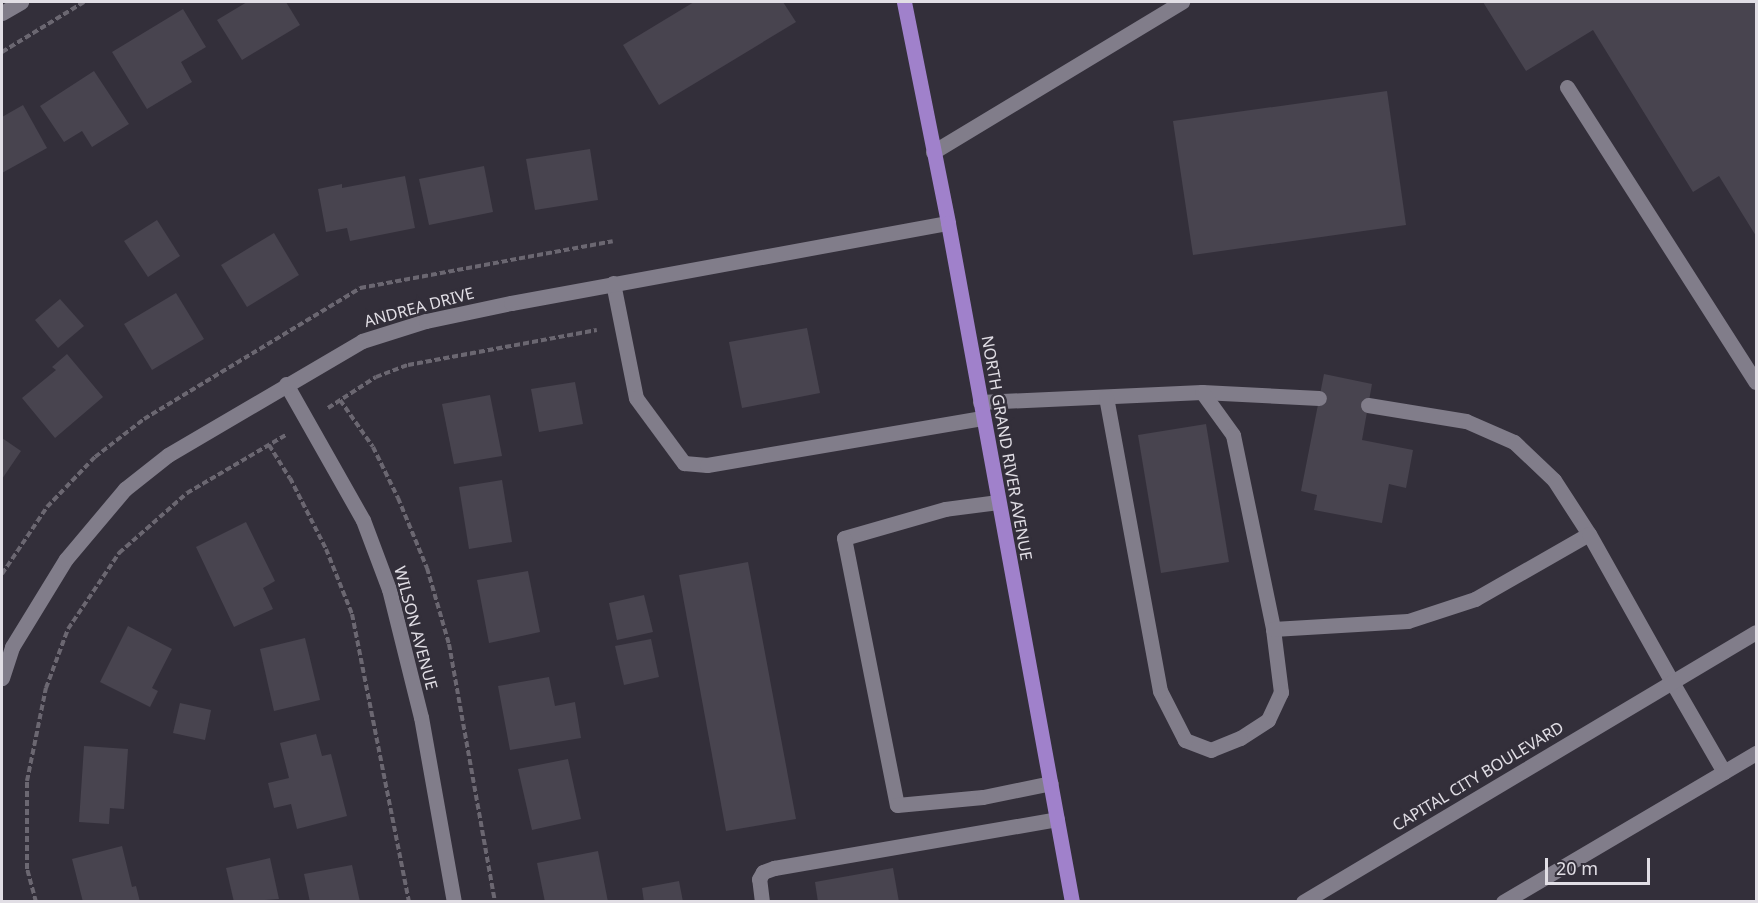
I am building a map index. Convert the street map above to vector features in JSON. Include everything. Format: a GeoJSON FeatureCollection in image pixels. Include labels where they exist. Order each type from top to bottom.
{"type":"FeatureCollection","features":[{"type":"Feature","properties":{"kind":"main road","name":"NORTH GRAND RIVER AVENUE"},"geometry":{"type":"LineString","coordinates":[[904,2],[948,223],[1072,902]]}},
{"type":"Feature","properties":{"kind":"street"},"geometry":{"type":"LineString","coordinates":[[2,13],[21,2]]}},
{"type":"Feature","properties":{"kind":"street"},"geometry":{"type":"LineString","coordinates":[[933,152],[1182,2]]}},
{"type":"Feature","properties":{"kind":"street"},"geometry":{"type":"LineString","coordinates":[[1567,87],[1756,382]]}},
{"type":"Feature","properties":{"kind":"street","name":"ANDREA DRIVE"},"geometry":{"type":"LineString","coordinates":[[2,678],[12,647],[66,559],[125,489],[168,455],[362,341],[426,321],[613,283],[948,223]]}},
{"type":"Feature","properties":{"kind":"street"},"geometry":{"type":"LineString","coordinates":[[613,283],[636,398],[684,463],[707,465],[982,418]]}},
{"type":"Feature","properties":{"kind":"street","name":"WILSON AVENUE"},"geometry":{"type":"LineString","coordinates":[[286,384],[363,520],[389,589],[421,717],[454,902]]}},
{"type":"Feature","properties":{"kind":"street"},"geometry":{"type":"LineString","coordinates":[[980,402],[1202,392],[1319,398]]}},
{"type":"Feature","properties":{"kind":"street"},"geometry":{"type":"LineString","coordinates":[[1106,398],[1160,691],[1185,740],[1211,750],[1240,738],[1268,720],[1281,692],[1273,629],[1233,435],[1202,392]]}},
{"type":"Feature","properties":{"kind":"street"},"geometry":{"type":"LineString","coordinates":[[1368,405],[1466,421],[1514,442],[1554,480],[1589,534],[1724,772]]}},
{"type":"Feature","properties":{"kind":"street"},"geometry":{"type":"LineString","coordinates":[[998,502],[945,508],[844,538],[897,805],[983,797],[1050,783]]}},
{"type":"Feature","properties":{"kind":"street"},"geometry":{"type":"LineString","coordinates":[[1273,629],[1408,621],[1475,599],[1589,534]]}},
{"type":"Feature","properties":{"kind":"street","name":"CAPITAL CITY BOULEVARD"},"geometry":{"type":"LineString","coordinates":[[1303,902],[1756,632]]}},
{"type":"Feature","properties":{"kind":"street"},"geometry":{"type":"LineString","coordinates":[[1503,902],[1756,753]]}},
{"type":"Feature","properties":{"kind":"street"},"geometry":{"type":"LineString","coordinates":[[762,902],[759,879],[763,872],[774,868],[1057,819]]}},
{"type":"Feature","properties":{"kind":"path"},"geometry":{"type":"LineString","coordinates":[[2,52],[84,2]]}},
{"type":"Feature","properties":{"kind":"path"},"geometry":{"type":"LineString","coordinates":[[36,902],[27,869],[27,781],[46,688],[68,629],[119,553],[187,493],[308,422],[376,377],[408,365],[621,325]]}},
{"type":"Feature","properties":{"kind":"path"},"geometry":{"type":"LineString","coordinates":[[340,399],[373,447],[398,498],[427,568],[449,644],[495,902]]}},
{"type":"Feature","properties":{"kind":"path"},"geometry":{"type":"LineString","coordinates":[[268,445],[290,478],[326,549],[352,614],[409,902]]}},
{"type":"Feature","properties":{"kind":"building"},"geometry":{"type":"Polygon","coordinates":[[[247,2],[286,2],[300,25],[242,60],[217,20],[247,2]]]}},
{"type":"Feature","properties":{"kind":"building"},"geometry":{"type":"Polygon","coordinates":[[[694,2],[783,2],[796,22],[659,105],[623,45],[694,2]]]}},
{"type":"Feature","properties":{"kind":"building"},"geometry":{"type":"Polygon","coordinates":[[[1483,2],[1756,2],[1756,236],[1719,176],[1693,192],[1593,30],[1526,71],[1483,2]]]}},
{"type":"Feature","properties":{"kind":"building"},"geometry":{"type":"Polygon","coordinates":[[[183,9],[206,47],[181,62],[192,82],[147,109],[112,52],[183,9]]]}},
{"type":"Feature","properties":{"kind":"building"},"geometry":{"type":"Polygon","coordinates":[[[94,71],[129,124],[92,147],[82,131],[64,142],[40,106],[94,71]]]}},
{"type":"Feature","properties":{"kind":"building"},"geometry":{"type":"Polygon","coordinates":[[[1387,91],[1406,225],[1193,255],[1173,121],[1387,91]]]}},
{"type":"Feature","properties":{"kind":"building"},"geometry":{"type":"Polygon","coordinates":[[[23,105],[47,148],[2,173],[2,117],[23,105]]]}},
{"type":"Feature","properties":{"kind":"building"},"geometry":{"type":"Polygon","coordinates":[[[590,149],[598,200],[535,210],[526,159],[590,149]]]}},
{"type":"Feature","properties":{"kind":"building"},"geometry":{"type":"Polygon","coordinates":[[[484,166],[493,212],[429,225],[419,179],[484,166]]]}},
{"type":"Feature","properties":{"kind":"building"},"geometry":{"type":"Polygon","coordinates":[[[405,176],[415,228],[350,241],[347,228],[326,232],[318,189],[342,184],[342,188],[405,176]]]}},
{"type":"Feature","properties":{"kind":"building"},"geometry":{"type":"Polygon","coordinates":[[[157,220],[180,256],[148,277],[124,241],[157,220]]]}},
{"type":"Feature","properties":{"kind":"building"},"geometry":{"type":"Polygon","coordinates":[[[274,233],[299,275],[247,307],[221,265],[274,233]]]}},
{"type":"Feature","properties":{"kind":"building"},"geometry":{"type":"Polygon","coordinates":[[[176,293],[204,339],[152,370],[124,324],[176,293]]]}},
{"type":"Feature","properties":{"kind":"building"},"geometry":{"type":"Polygon","coordinates":[[[60,299],[84,326],[58,348],[35,320],[60,299]]]}},
{"type":"Feature","properties":{"kind":"building"},"geometry":{"type":"Polygon","coordinates":[[[807,328],[820,393],[742,408],[729,342],[807,328]]]}},
{"type":"Feature","properties":{"kind":"building"},"geometry":{"type":"Polygon","coordinates":[[[67,354],[103,397],[55,438],[22,398],[56,370],[52,367],[67,354]]]}},
{"type":"Feature","properties":{"kind":"building"},"geometry":{"type":"Polygon","coordinates":[[[1324,374],[1372,384],[1362,440],[1413,450],[1406,488],[1389,484],[1382,523],[1314,510],[1317,495],[1301,491],[1324,374]]]}},
{"type":"Feature","properties":{"kind":"building"},"geometry":{"type":"Polygon","coordinates":[[[575,382],[583,424],[539,432],[531,389],[575,382]]]}},
{"type":"Feature","properties":{"kind":"building"},"geometry":{"type":"Polygon","coordinates":[[[490,395],[502,456],[454,464],[442,404],[490,395]]]}},
{"type":"Feature","properties":{"kind":"building"},"geometry":{"type":"Polygon","coordinates":[[[1206,424],[1229,562],[1161,573],[1138,435],[1206,424]]]}},
{"type":"Feature","properties":{"kind":"building"},"geometry":{"type":"Polygon","coordinates":[[[2,438],[21,451],[2,479],[2,438]]]}},
{"type":"Feature","properties":{"kind":"building"},"geometry":{"type":"Polygon","coordinates":[[[502,480],[512,542],[469,549],[459,487],[502,480]]]}},
{"type":"Feature","properties":{"kind":"building"},"geometry":{"type":"Polygon","coordinates":[[[246,522],[275,581],[263,588],[273,609],[234,627],[196,547],[246,522]]]}},
{"type":"Feature","properties":{"kind":"building"},"geometry":{"type":"Polygon","coordinates":[[[748,562],[796,819],[726,831],[679,575],[748,562]]]}},
{"type":"Feature","properties":{"kind":"building"},"geometry":{"type":"Polygon","coordinates":[[[528,571],[540,632],[489,643],[477,580],[528,571]]]}},
{"type":"Feature","properties":{"kind":"building"},"geometry":{"type":"Polygon","coordinates":[[[644,595],[653,632],[617,640],[609,603],[644,595]]]}},
{"type":"Feature","properties":{"kind":"building"},"geometry":{"type":"Polygon","coordinates":[[[128,626],[172,649],[152,688],[158,691],[150,707],[100,682],[128,626]]]}},
{"type":"Feature","properties":{"kind":"building"},"geometry":{"type":"Polygon","coordinates":[[[305,638],[320,700],[274,711],[260,649],[305,638]]]}},
{"type":"Feature","properties":{"kind":"building"},"geometry":{"type":"Polygon","coordinates":[[[651,639],[659,677],[624,685],[615,646],[651,639]]]}},
{"type":"Feature","properties":{"kind":"building"},"geometry":{"type":"Polygon","coordinates":[[[549,677],[555,706],[575,702],[581,738],[510,750],[498,686],[549,677]]]}},
{"type":"Feature","properties":{"kind":"building"},"geometry":{"type":"Polygon","coordinates":[[[180,703],[211,710],[205,740],[173,733],[180,703]]]}},
{"type":"Feature","properties":{"kind":"building"},"geometry":{"type":"Polygon","coordinates":[[[316,734],[322,756],[331,754],[347,816],[297,829],[291,804],[274,808],[268,783],[289,778],[280,743],[316,734]]]}},
{"type":"Feature","properties":{"kind":"building"},"geometry":{"type":"Polygon","coordinates":[[[84,746],[128,749],[124,809],[110,808],[109,824],[79,822],[84,746]]]}},
{"type":"Feature","properties":{"kind":"building"},"geometry":{"type":"Polygon","coordinates":[[[568,759],[581,819],[532,830],[518,769],[568,759]]]}},
{"type":"Feature","properties":{"kind":"building"},"geometry":{"type":"Polygon","coordinates":[[[122,846],[132,887],[136,886],[140,902],[83,902],[72,859],[122,846]]]}},
{"type":"Feature","properties":{"kind":"building"},"geometry":{"type":"Polygon","coordinates":[[[598,851],[608,902],[545,902],[537,863],[598,851]]]}},
{"type":"Feature","properties":{"kind":"building"},"geometry":{"type":"Polygon","coordinates":[[[270,858],[279,899],[234,902],[226,868],[270,858]]]}},
{"type":"Feature","properties":{"kind":"building"},"geometry":{"type":"Polygon","coordinates":[[[352,865],[360,902],[310,902],[304,874],[352,865]]]}},
{"type":"Feature","properties":{"kind":"building"},"geometry":{"type":"Polygon","coordinates":[[[893,868],[899,902],[818,902],[815,882],[893,868]]]}},
{"type":"Feature","properties":{"kind":"building"},"geometry":{"type":"Polygon","coordinates":[[[679,881],[683,902],[644,902],[642,888],[679,881]]]}}]}
